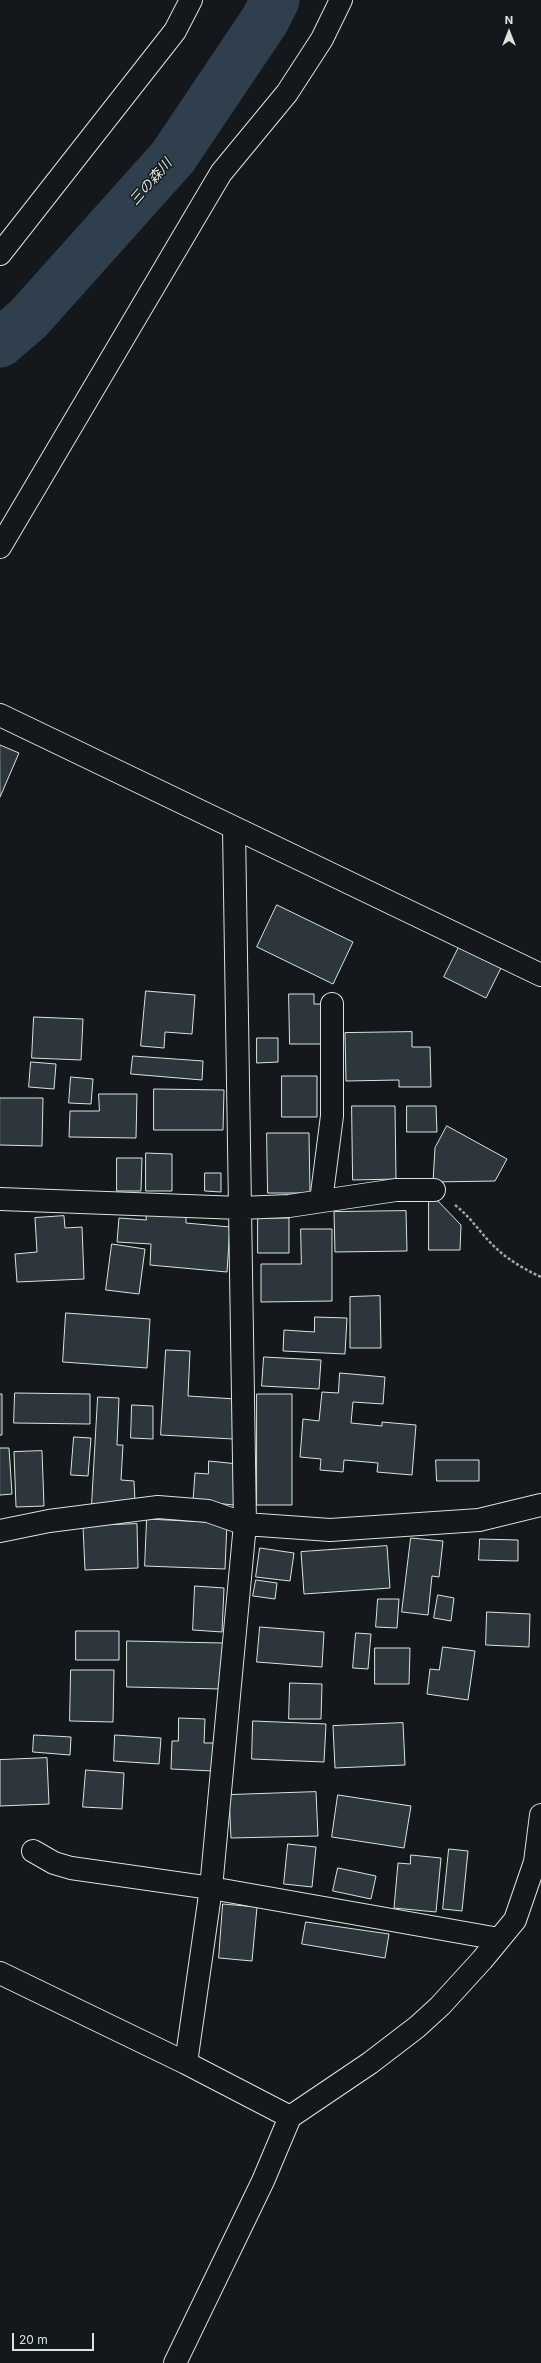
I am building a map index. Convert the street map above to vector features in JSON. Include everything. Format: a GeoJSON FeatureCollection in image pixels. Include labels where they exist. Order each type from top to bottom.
{"type":"FeatureCollection","features":[{"type":"Feature","properties":{"kind":"street"},"geometry":{"type":"LineString","coordinates":[[0,254],[175,31],[191,0]]}},
{"type":"Feature","properties":{"kind":"street"},"geometry":{"type":"LineString","coordinates":[[0,547],[221,173],[287,93],[322,39],[341,0]]}},
{"type":"Feature","properties":{"kind":"street"},"geometry":{"type":"LineString","coordinates":[[0,715],[234,829],[541,975]]}},
{"type":"Feature","properties":{"kind":"street"},"geometry":{"type":"LineString","coordinates":[[186,2063],[211,1888],[245,1524],[234,829]]}},
{"type":"Feature","properties":{"kind":"street"},"geometry":{"type":"LineString","coordinates":[[321,1201],[332,1116],[332,1004]]}},
{"type":"Feature","properties":{"kind":"street"},"geometry":{"type":"LineString","coordinates":[[0,1199],[240,1208],[321,1201],[396,1190],[434,1190]]}},
{"type":"Feature","properties":{"kind":"street"},"geometry":{"type":"LineString","coordinates":[[0,1532],[56,1520],[158,1507],[219,1513],[245,1524],[330,1530],[479,1520],[541,1505]]}},
{"type":"Feature","properties":{"kind":"street"},"geometry":{"type":"LineString","coordinates":[[175,2363],[263,2181],[290,2117],[370,2064],[417,2027],[440,2006],[515,1920],[535,1862],[541,1815]]}},
{"type":"Feature","properties":{"kind":"street"},"geometry":{"type":"LineString","coordinates":[[33,1851],[54,1864],[71,1868],[211,1888],[499,1938]]}},
{"type":"Feature","properties":{"kind":"street"},"geometry":{"type":"LineString","coordinates":[[0,1973],[186,2063],[290,2117]]}},
{"type":"Feature","properties":{"kind":"path"},"geometry":{"type":"LineString","coordinates":[[434,1190],[465,1213],[499,1251],[528,1270],[541,1276]]}},
{"type":"Feature","properties":{"kind":"building"},"geometry":{"type":"Polygon","coordinates":[[[0,745],[19,753],[0,797],[0,745]]]}},
{"type":"Feature","properties":{"kind":"building"},"geometry":{"type":"Polygon","coordinates":[[[277,905],[353,942],[333,984],[257,947],[277,905]]]}},
{"type":"Feature","properties":{"kind":"building"},"geometry":{"type":"Polygon","coordinates":[[[459,947],[501,968],[486,998],[444,977],[459,947]]]}},
{"type":"Feature","properties":{"kind":"building"},"geometry":{"type":"Polygon","coordinates":[[[146,991],[195,995],[192,1034],[165,1032],[164,1048],[141,1046],[146,991]]]}},
{"type":"Feature","properties":{"kind":"building"},"geometry":{"type":"Polygon","coordinates":[[[289,994],[314,994],[314,1004],[323,1004],[323,1044],[290,1044],[289,994]]]}},
{"type":"Feature","properties":{"kind":"building"},"geometry":{"type":"Polygon","coordinates":[[[34,1017],[83,1019],[81,1060],[32,1058],[34,1017]]]}},
{"type":"Feature","properties":{"kind":"building"},"geometry":{"type":"Polygon","coordinates":[[[412,1032],[412,1047],[430,1047],[431,1087],[399,1087],[399,1080],[346,1081],[345,1033],[412,1032]]]}},
{"type":"Feature","properties":{"kind":"building"},"geometry":{"type":"Polygon","coordinates":[[[257,1038],[278,1038],[278,1062],[257,1063],[257,1038]]]}},
{"type":"Feature","properties":{"kind":"building"},"geometry":{"type":"Polygon","coordinates":[[[133,1056],[203,1061],[202,1080],[131,1074],[133,1056]]]}},
{"type":"Feature","properties":{"kind":"building"},"geometry":{"type":"Polygon","coordinates":[[[31,1062],[56,1064],[54,1089],[29,1087],[31,1062]]]}},
{"type":"Feature","properties":{"kind":"building"},"geometry":{"type":"Polygon","coordinates":[[[282,1076],[317,1076],[317,1117],[282,1117],[282,1076]]]}},
{"type":"Feature","properties":{"kind":"building"},"geometry":{"type":"Polygon","coordinates":[[[71,1077],[93,1079],[91,1104],[69,1103],[71,1077]]]}},
{"type":"Feature","properties":{"kind":"building"},"geometry":{"type":"Polygon","coordinates":[[[154,1089],[224,1090],[223,1130],[154,1130],[154,1089]]]}},
{"type":"Feature","properties":{"kind":"building"},"geometry":{"type":"Polygon","coordinates":[[[99,1094],[137,1094],[136,1138],[69,1137],[70,1111],[99,1111],[99,1094]]]}},
{"type":"Feature","properties":{"kind":"building"},"geometry":{"type":"Polygon","coordinates":[[[0,1098],[43,1098],[42,1146],[0,1145],[0,1098]]]}},
{"type":"Feature","properties":{"kind":"building"},"geometry":{"type":"Polygon","coordinates":[[[352,1106],[395,1106],[396,1179],[353,1180],[352,1106]]]}},
{"type":"Feature","properties":{"kind":"building"},"geometry":{"type":"Polygon","coordinates":[[[407,1106],[436,1106],[437,1132],[407,1132],[407,1106]]]}},
{"type":"Feature","properties":{"kind":"building"},"geometry":{"type":"Polygon","coordinates":[[[447,1126],[507,1159],[495,1181],[433,1182],[435,1148],[447,1126]]]}},
{"type":"Feature","properties":{"kind":"building"},"geometry":{"type":"Polygon","coordinates":[[[267,1133],[309,1133],[310,1193],[268,1193],[267,1133]]]}},
{"type":"Feature","properties":{"kind":"building"},"geometry":{"type":"Polygon","coordinates":[[[146,1153],[172,1154],[172,1191],[146,1191],[146,1153]]]}},
{"type":"Feature","properties":{"kind":"building"},"geometry":{"type":"Polygon","coordinates":[[[117,1158],[142,1158],[141,1191],[117,1191],[117,1158]]]}},
{"type":"Feature","properties":{"kind":"building"},"geometry":{"type":"Polygon","coordinates":[[[205,1173],[221,1173],[221,1192],[205,1191],[205,1173]]]}},
{"type":"Feature","properties":{"kind":"building"},"geometry":{"type":"Polygon","coordinates":[[[429,1198],[435,1198],[461,1225],[460,1250],[429,1250],[429,1198]]]}},
{"type":"Feature","properties":{"kind":"building"},"geometry":{"type":"Polygon","coordinates":[[[406,1211],[407,1251],[335,1252],[334,1212],[406,1211]]]}},
{"type":"Feature","properties":{"kind":"building"},"geometry":{"type":"Polygon","coordinates":[[[146,1212],[186,1216],[186,1223],[230,1227],[227,1272],[150,1265],[151,1244],[117,1242],[119,1218],[146,1220],[146,1212]]]}},
{"type":"Feature","properties":{"kind":"building"},"geometry":{"type":"Polygon","coordinates":[[[64,1216],[65,1228],[82,1227],[84,1279],[17,1282],[15,1254],[37,1252],[35,1218],[64,1216]]]}},
{"type":"Feature","properties":{"kind":"building"},"geometry":{"type":"Polygon","coordinates":[[[258,1218],[289,1218],[289,1253],[258,1253],[258,1218]]]}},
{"type":"Feature","properties":{"kind":"building"},"geometry":{"type":"Polygon","coordinates":[[[301,1229],[332,1229],[332,1301],[261,1302],[261,1264],[301,1264],[301,1229]]]}},
{"type":"Feature","properties":{"kind":"building"},"geometry":{"type":"Polygon","coordinates":[[[112,1244],[145,1249],[139,1294],[106,1290],[112,1244]]]}},
{"type":"Feature","properties":{"kind":"building"},"geometry":{"type":"Polygon","coordinates":[[[380,1296],[381,1348],[350,1348],[350,1297],[380,1296]]]}},
{"type":"Feature","properties":{"kind":"building"},"geometry":{"type":"Polygon","coordinates":[[[66,1313],[150,1319],[147,1368],[63,1362],[66,1313]]]}},
{"type":"Feature","properties":{"kind":"building"},"geometry":{"type":"Polygon","coordinates":[[[315,1317],[347,1318],[345,1354],[283,1351],[284,1330],[314,1332],[315,1317]]]}},
{"type":"Feature","properties":{"kind":"building"},"geometry":{"type":"Polygon","coordinates":[[[166,1350],[190,1351],[188,1396],[236,1399],[233,1439],[161,1435],[166,1350]]]}},
{"type":"Feature","properties":{"kind":"building"},"geometry":{"type":"Polygon","coordinates":[[[264,1357],[321,1360],[319,1389],[262,1386],[264,1357]]]}},
{"type":"Feature","properties":{"kind":"building"},"geometry":{"type":"Polygon","coordinates":[[[340,1373],[385,1377],[383,1404],[353,1402],[351,1423],[382,1426],[382,1422],[416,1425],[412,1475],[377,1472],[378,1463],[344,1460],[343,1472],[320,1470],[321,1459],[300,1457],[303,1419],[319,1421],[322,1392],[338,1393],[340,1373]]]}},
{"type":"Feature","properties":{"kind":"building"},"geometry":{"type":"Polygon","coordinates":[[[15,1393],[90,1394],[90,1424],[14,1423],[15,1393]]]}},
{"type":"Feature","properties":{"kind":"building"},"geometry":{"type":"Polygon","coordinates":[[[0,1394],[2,1394],[2,1435],[0,1435],[0,1394]]]}},
{"type":"Feature","properties":{"kind":"building"},"geometry":{"type":"Polygon","coordinates":[[[257,1394],[292,1394],[292,1505],[257,1505],[257,1394]]]}},
{"type":"Feature","properties":{"kind":"building"},"geometry":{"type":"Polygon","coordinates":[[[98,1397],[119,1398],[117,1445],[123,1445],[121,1480],[134,1481],[135,1502],[92,1504],[98,1397]]]}},
{"type":"Feature","properties":{"kind":"building"},"geometry":{"type":"Polygon","coordinates":[[[132,1405],[153,1406],[153,1439],[131,1438],[132,1405]]]}},
{"type":"Feature","properties":{"kind":"building"},"geometry":{"type":"Polygon","coordinates":[[[74,1437],[91,1438],[88,1476],[71,1475],[74,1437]]]}},
{"type":"Feature","properties":{"kind":"building"},"geometry":{"type":"Polygon","coordinates":[[[0,1448],[9,1448],[12,1494],[0,1495],[0,1448]]]}},
{"type":"Feature","properties":{"kind":"building"},"geometry":{"type":"Polygon","coordinates":[[[42,1451],[44,1506],[16,1507],[14,1452],[42,1451]]]}},
{"type":"Feature","properties":{"kind":"building"},"geometry":{"type":"Polygon","coordinates":[[[436,1460],[479,1460],[479,1481],[437,1481],[436,1460]]]}},
{"type":"Feature","properties":{"kind":"building"},"geometry":{"type":"Polygon","coordinates":[[[209,1461],[238,1464],[234,1505],[193,1501],[195,1473],[208,1474],[209,1461]]]}},
{"type":"Feature","properties":{"kind":"building"},"geometry":{"type":"Polygon","coordinates":[[[147,1519],[227,1523],[225,1569],[145,1566],[147,1519]]]}},
{"type":"Feature","properties":{"kind":"building"},"geometry":{"type":"Polygon","coordinates":[[[137,1524],[138,1568],[85,1570],[83,1526],[137,1524]]]}},
{"type":"Feature","properties":{"kind":"building"},"geometry":{"type":"Polygon","coordinates":[[[411,1538],[443,1541],[439,1577],[432,1576],[428,1615],[402,1612],[411,1538]]]}},
{"type":"Feature","properties":{"kind":"building"},"geometry":{"type":"Polygon","coordinates":[[[480,1539],[518,1540],[518,1561],[479,1560],[480,1539]]]}},
{"type":"Feature","properties":{"kind":"building"},"geometry":{"type":"Polygon","coordinates":[[[387,1546],[390,1588],[304,1594],[301,1552],[387,1546]]]}},
{"type":"Feature","properties":{"kind":"building"},"geometry":{"type":"Polygon","coordinates":[[[260,1548],[294,1553],[290,1581],[256,1577],[260,1548]]]}},
{"type":"Feature","properties":{"kind":"building"},"geometry":{"type":"Polygon","coordinates":[[[256,1580],[277,1583],[275,1599],[253,1596],[256,1580]]]}},
{"type":"Feature","properties":{"kind":"building"},"geometry":{"type":"Polygon","coordinates":[[[195,1586],[224,1588],[222,1632],[193,1630],[195,1586]]]}},
{"type":"Feature","properties":{"kind":"building"},"geometry":{"type":"Polygon","coordinates":[[[438,1595],[454,1598],[451,1621],[434,1618],[438,1595]]]}},
{"type":"Feature","properties":{"kind":"building"},"geometry":{"type":"Polygon","coordinates":[[[378,1599],[399,1599],[397,1628],[376,1627],[378,1599]]]}},
{"type":"Feature","properties":{"kind":"building"},"geometry":{"type":"Polygon","coordinates":[[[487,1612],[530,1614],[529,1647],[486,1645],[487,1612]]]}},
{"type":"Feature","properties":{"kind":"building"},"geometry":{"type":"Polygon","coordinates":[[[260,1627],[324,1632],[322,1667],[257,1662],[260,1627]]]}},
{"type":"Feature","properties":{"kind":"building"},"geometry":{"type":"Polygon","coordinates":[[[76,1631],[119,1631],[119,1660],[76,1660],[76,1631]]]}},
{"type":"Feature","properties":{"kind":"building"},"geometry":{"type":"Polygon","coordinates":[[[356,1633],[371,1634],[368,1669],[353,1668],[356,1633]]]}},
{"type":"Feature","properties":{"kind":"building"},"geometry":{"type":"Polygon","coordinates":[[[127,1641],[223,1643],[222,1689],[127,1687],[127,1641]]]}},
{"type":"Feature","properties":{"kind":"building"},"geometry":{"type":"Polygon","coordinates":[[[443,1647],[475,1651],[468,1700],[427,1694],[430,1669],[439,1670],[443,1647]]]}},
{"type":"Feature","properties":{"kind":"building"},"geometry":{"type":"Polygon","coordinates":[[[375,1648],[410,1648],[409,1684],[375,1684],[375,1648]]]}},
{"type":"Feature","properties":{"kind":"building"},"geometry":{"type":"Polygon","coordinates":[[[71,1670],[114,1670],[113,1722],[70,1721],[71,1670]]]}},
{"type":"Feature","properties":{"kind":"building"},"geometry":{"type":"Polygon","coordinates":[[[290,1683],[322,1684],[321,1719],[289,1719],[290,1683]]]}},
{"type":"Feature","properties":{"kind":"building"},"geometry":{"type":"Polygon","coordinates":[[[179,1718],[205,1719],[204,1743],[214,1743],[213,1771],[171,1769],[172,1741],[178,1741],[179,1718]]]}},
{"type":"Feature","properties":{"kind":"building"},"geometry":{"type":"Polygon","coordinates":[[[253,1721],[326,1724],[324,1762],[252,1759],[253,1721]]]}},
{"type":"Feature","properties":{"kind":"building"},"geometry":{"type":"Polygon","coordinates":[[[403,1723],[405,1765],[335,1768],[333,1726],[403,1723]]]}},
{"type":"Feature","properties":{"kind":"building"},"geometry":{"type":"Polygon","coordinates":[[[34,1735],[71,1737],[70,1755],[33,1752],[34,1735]]]}},
{"type":"Feature","properties":{"kind":"building"},"geometry":{"type":"Polygon","coordinates":[[[115,1735],[161,1738],[159,1764],[114,1761],[115,1735]]]}},
{"type":"Feature","properties":{"kind":"building"},"geometry":{"type":"Polygon","coordinates":[[[47,1758],[49,1804],[0,1806],[0,1760],[47,1758]]]}},
{"type":"Feature","properties":{"kind":"building"},"geometry":{"type":"Polygon","coordinates":[[[86,1770],[124,1773],[122,1809],[83,1807],[86,1770]]]}},
{"type":"Feature","properties":{"kind":"building"},"geometry":{"type":"Polygon","coordinates":[[[316,1792],[318,1836],[231,1838],[229,1795],[316,1792]]]}},
{"type":"Feature","properties":{"kind":"building"},"geometry":{"type":"Polygon","coordinates":[[[338,1795],[411,1806],[404,1848],[332,1837],[338,1795]]]}},
{"type":"Feature","properties":{"kind":"building"},"geometry":{"type":"Polygon","coordinates":[[[288,1844],[316,1847],[312,1887],[284,1884],[288,1844]]]}},
{"type":"Feature","properties":{"kind":"building"},"geometry":{"type":"Polygon","coordinates":[[[449,1849],[468,1851],[462,1911],[443,1909],[449,1849]]]}},
{"type":"Feature","properties":{"kind":"building"},"geometry":{"type":"Polygon","coordinates":[[[411,1855],[441,1858],[436,1912],[394,1908],[398,1863],[410,1864],[411,1855]]]}},
{"type":"Feature","properties":{"kind":"building"},"geometry":{"type":"Polygon","coordinates":[[[338,1868],[376,1876],[371,1899],[333,1891],[338,1868]]]}},
{"type":"Feature","properties":{"kind":"building"},"geometry":{"type":"Polygon","coordinates":[[[223,1904],[257,1907],[252,1961],[219,1958],[223,1904]]]}},
{"type":"Feature","properties":{"kind":"building"},"geometry":{"type":"Polygon","coordinates":[[[306,1922],[389,1934],[385,1958],[302,1944],[306,1922]]]}},
{"type":"Feature","properties":{"kind":"waterway","name":"三の森川"},"geometry":{"type":"LineString","coordinates":[[0,343],[28,319],[173,157],[265,20],[275,0]]}}]}
